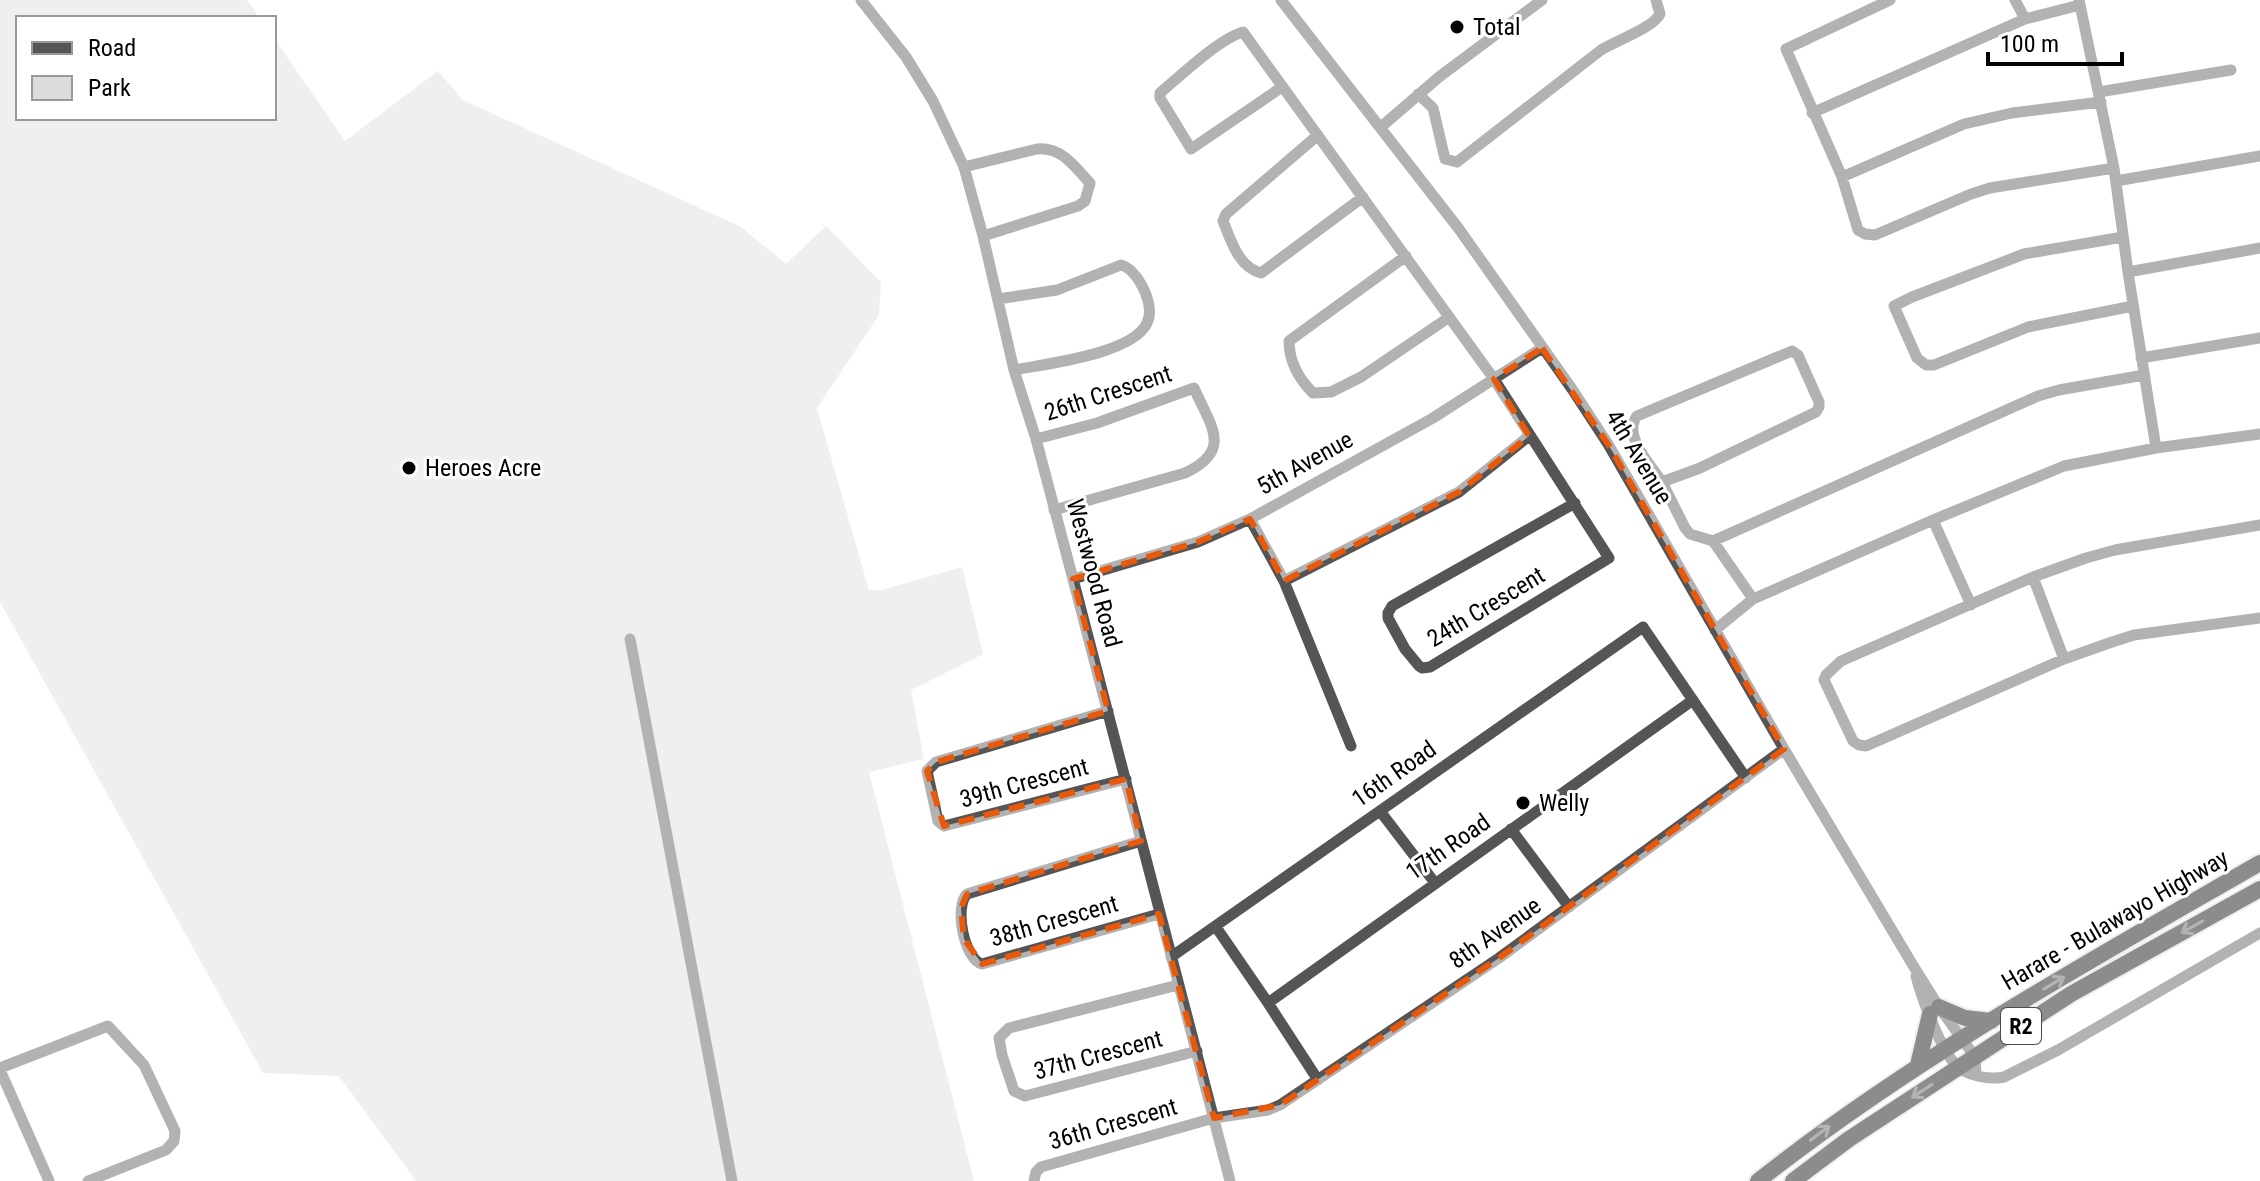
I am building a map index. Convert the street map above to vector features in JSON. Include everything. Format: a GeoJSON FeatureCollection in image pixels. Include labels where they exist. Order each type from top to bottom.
{"type":"FeatureCollection","features":[{"type":"Feature","properties":{"kind":"highway","name":"Harare - Bulawayo Highway"},"geometry":{"type":"LineString","coordinates":[[1758,1181],[1830,1125],[1918,1065],[2260,863]]}},
{"type":"Feature","properties":{"kind":"highway","name":"Harare - Bulawayo Highway"},"geometry":{"type":"LineString","coordinates":[[1793,1181],[1849,1139],[1957,1067],[1975,1065],[2071,994],[2260,889]]}},
{"type":"Feature","properties":{"kind":"highway"},"geometry":{"type":"LineString","coordinates":[[1918,1065],[1934,1010],[1991,1021]]}},
{"type":"Feature","properties":{"kind":"street","name":"Westwood Road"},"geometry":{"type":"LineString","coordinates":[[861,0],[906,57],[933,101],[964,167],[1014,370],[1036,439],[1230,1181]]}},
{"type":"Feature","properties":{"kind":"street","name":"4th Avenue"},"geometry":{"type":"LineString","coordinates":[[1281,0],[1459,229],[1608,444],[1914,967],[1934,1010]]}},
{"type":"Feature","properties":{"kind":"street"},"geometry":{"type":"LineString","coordinates":[[1381,127],[1418,94],[1542,0]]}},
{"type":"Feature","properties":{"kind":"street"},"geometry":{"type":"LineString","coordinates":[[1418,94],[1433,108],[1445,159],[1457,162],[1601,50],[1656,22],[1660,14],[1656,0]]}},
{"type":"Feature","properties":{"kind":"street"},"geometry":{"type":"LineString","coordinates":[[1890,0],[1786,49],[1842,177],[1858,230],[1875,235],[1990,188],[2114,168]]}},
{"type":"Feature","properties":{"kind":"street"},"geometry":{"type":"LineString","coordinates":[[2015,0],[2025,19]]}},
{"type":"Feature","properties":{"kind":"street"},"geometry":{"type":"LineString","coordinates":[[1812,113],[2025,19],[2079,3],[2114,168],[2156,448]]}},
{"type":"Feature","properties":{"kind":"street"},"geometry":{"type":"LineString","coordinates":[[1282,87],[1191,149],[1160,98],[1160,93],[1228,39],[1243,32],[1494,379],[1575,503]]}},
{"type":"Feature","properties":{"kind":"street"},"geometry":{"type":"LineString","coordinates":[[1842,177],[1964,124],[2231,70]]}},
{"type":"Feature","properties":{"kind":"street"},"geometry":{"type":"LineString","coordinates":[[1318,135],[1226,214],[1223,221],[1243,263],[1252,271],[1261,273],[1363,197]]}},
{"type":"Feature","properties":{"kind":"street"},"geometry":{"type":"LineString","coordinates":[[964,167],[1048,148],[1065,157],[1090,183],[1085,201],[1078,206],[983,236]]}},
{"type":"Feature","properties":{"kind":"street"},"geometry":{"type":"LineString","coordinates":[[2116,181],[2260,156]]}},
{"type":"Feature","properties":{"kind":"street"},"geometry":{"type":"LineString","coordinates":[[2123,237],[2024,254],[1894,306],[1917,358],[1926,365],[1934,365],[2028,327],[2133,306]]}},
{"type":"Feature","properties":{"kind":"street"},"geometry":{"type":"LineString","coordinates":[[2128,272],[2260,248]]}},
{"type":"Feature","properties":{"kind":"street"},"geometry":{"type":"LineString","coordinates":[[1406,256],[1289,341],[1292,363],[1305,384],[1313,393],[1331,392],[1361,377],[1448,318]]}},
{"type":"Feature","properties":{"kind":"street"},"geometry":{"type":"LineString","coordinates":[[998,299],[1057,290],[1121,265],[1127,266],[1137,278],[1145,292],[1150,313],[1146,326],[1135,337],[1113,348],[1014,370]]}},
{"type":"Feature","properties":{"kind":"street"},"geometry":{"type":"LineString","coordinates":[[2141,358],[2260,338]]}},
{"type":"Feature","properties":{"kind":"street","name":"5th Avenue"},"geometry":{"type":"LineString","coordinates":[[1073,579],[1198,542],[1250,519],[1433,418],[1542,348]]}},
{"type":"Feature","properties":{"kind":"street"},"geometry":{"type":"LineString","coordinates":[[1662,482],[1700,468],[1816,412],[1819,402],[1798,355],[1792,351],[1637,416],[1632,422],[1631,429],[1639,449],[1662,482],[1685,528],[1690,534],[1713,541],[1753,599]]}},
{"type":"Feature","properties":{"kind":"street"},"geometry":{"type":"LineString","coordinates":[[1713,541],[2038,396],[2144,375]]}},
{"type":"Feature","properties":{"kind":"street","name":"26th Crescent"},"geometry":{"type":"LineString","coordinates":[[1036,439],[1097,423],[1194,388],[1215,438],[1214,449],[1208,458],[1185,473],[1054,510]]}},
{"type":"Feature","properties":{"kind":"street"},"geometry":{"type":"LineString","coordinates":[[1715,630],[1753,599],[2064,466],[2156,448],[2260,434]]}},
{"type":"Feature","properties":{"kind":"street"},"geometry":{"type":"LineString","coordinates":[[1284,581],[1459,492],[1529,436]]}},
{"type":"Feature","properties":{"kind":"street","name":"24th Crescent"},"geometry":{"type":"LineString","coordinates":[[1575,503],[1609,558],[1430,667],[1419,666],[1405,649],[1388,618],[1395,603],[1575,503]]}},
{"type":"Feature","properties":{"kind":"street"},"geometry":{"type":"LineString","coordinates":[[1250,519],[1284,581],[1351,746]]}},
{"type":"Feature","properties":{"kind":"street"},"geometry":{"type":"LineString","coordinates":[[1933,520],[1971,605]]}},
{"type":"Feature","properties":{"kind":"street"},"geometry":{"type":"LineString","coordinates":[[2260,525],[2115,550],[2086,558],[2033,577],[1841,661],[1824,680],[1855,744],[1866,746],[2064,659],[2134,635],[2260,618]]}},
{"type":"Feature","properties":{"kind":"street"},"geometry":{"type":"LineString","coordinates":[[2033,577],[2064,659]]}},
{"type":"Feature","properties":{"kind":"street","name":"16th Road"},"geometry":{"type":"LineString","coordinates":[[1171,957],[1643,627],[1693,700]]}},
{"type":"Feature","properties":{"kind":"street"},"geometry":{"type":"LineString","coordinates":[[630,639],[732,1181]]}},
{"type":"Feature","properties":{"kind":"street"},"geometry":{"type":"LineString","coordinates":[[1693,700],[1746,778]]}},
{"type":"Feature","properties":{"kind":"street","name":"17th Road"},"geometry":{"type":"LineString","coordinates":[[1268,1003],[1693,700]]}},
{"type":"Feature","properties":{"kind":"street","name":"39th Crescent"},"geometry":{"type":"LineString","coordinates":[[1108,711],[936,762],[927,771],[938,821],[944,826],[1126,779]]}},
{"type":"Feature","properties":{"kind":"street","name":"8th Avenue"},"geometry":{"type":"LineString","coordinates":[[1214,1118],[1274,1108],[1318,1080],[1499,958],[1784,749]]}},
{"type":"Feature","properties":{"kind":"street"},"geometry":{"type":"LineString","coordinates":[[1380,811],[1435,883]]}},
{"type":"Feature","properties":{"kind":"street"},"geometry":{"type":"LineString","coordinates":[[1511,829],[1569,907]]}},
{"type":"Feature","properties":{"kind":"street","name":"38th Crescent"},"geometry":{"type":"LineString","coordinates":[[1141,841],[967,894],[962,899],[961,908],[964,939],[972,958],[982,964],[1159,914]]}},
{"type":"Feature","properties":{"kind":"street"},"geometry":{"type":"LineString","coordinates":[[1216,927],[1318,1080]]}},
{"type":"Feature","properties":{"kind":"street"},"geometry":{"type":"LineString","coordinates":[[1934,1010],[1963,1038],[1975,1065],[1987,1079],[2004,1077],[2058,1050],[2260,933]]}},
{"type":"Feature","properties":{"kind":"street","name":"37th Crescent"},"geometry":{"type":"LineString","coordinates":[[1178,985],[1009,1028],[999,1038],[1002,1055],[1014,1091],[1025,1096],[1197,1051]]}},
{"type":"Feature","properties":{"kind":"street"},"geometry":{"type":"LineString","coordinates":[[1934,1010],[1945,1049],[1957,1067]]}},
{"type":"Feature","properties":{"kind":"street"},"geometry":{"type":"LineString","coordinates":[[49,1181],[0,1069],[108,1026],[144,1065],[175,1131],[174,1141],[166,1150],[88,1181]]}},
{"type":"Feature","properties":{"kind":"street","name":"36th Crescent"},"geometry":{"type":"LineString","coordinates":[[1034,1181],[1041,1167],[1214,1118]]}},
{"type":"Feature","properties":{"kind":"highlighted area"},"geometry":{"type":"Polygon","coordinates":[[[1542,348],[1608,444],[1784,749],[1499,958],[1280,1105],[1214,1118],[1159,914],[982,964],[964,939],[961,908],[967,894],[1141,841],[1126,779],[944,826],[927,771],[936,762],[1108,711],[1073,579],[1198,542],[1250,519],[1284,581],[1459,492],[1529,436],[1494,379],[1542,348]]]}},
{"type":"Feature","properties":{"kind":"green space"},"geometry":{"type":"Polygon","coordinates":[[[0,0],[247,0],[259,16],[16,16],[16,120],[276,120],[276,41],[345,141],[438,71],[463,100],[741,227],[786,264],[826,226],[881,282],[879,315],[817,408],[869,590],[882,590],[962,567],[983,654],[911,690],[924,759],[869,772],[974,1181],[416,1181],[339,1076],[263,1073],[0,602],[0,0]]]}},
{"type":"Feature","properties":{"kind":"place","name":"Total"},"geometry":{"type":"Point","coordinates":[1457,27]}},
{"type":"Feature","properties":{"kind":"place","name":"Heroes Acre"},"geometry":{"type":"Point","coordinates":[409,468]}},
{"type":"Feature","properties":{"kind":"place","name":"Welly"},"geometry":{"type":"Point","coordinates":[1523,803]}}]}
